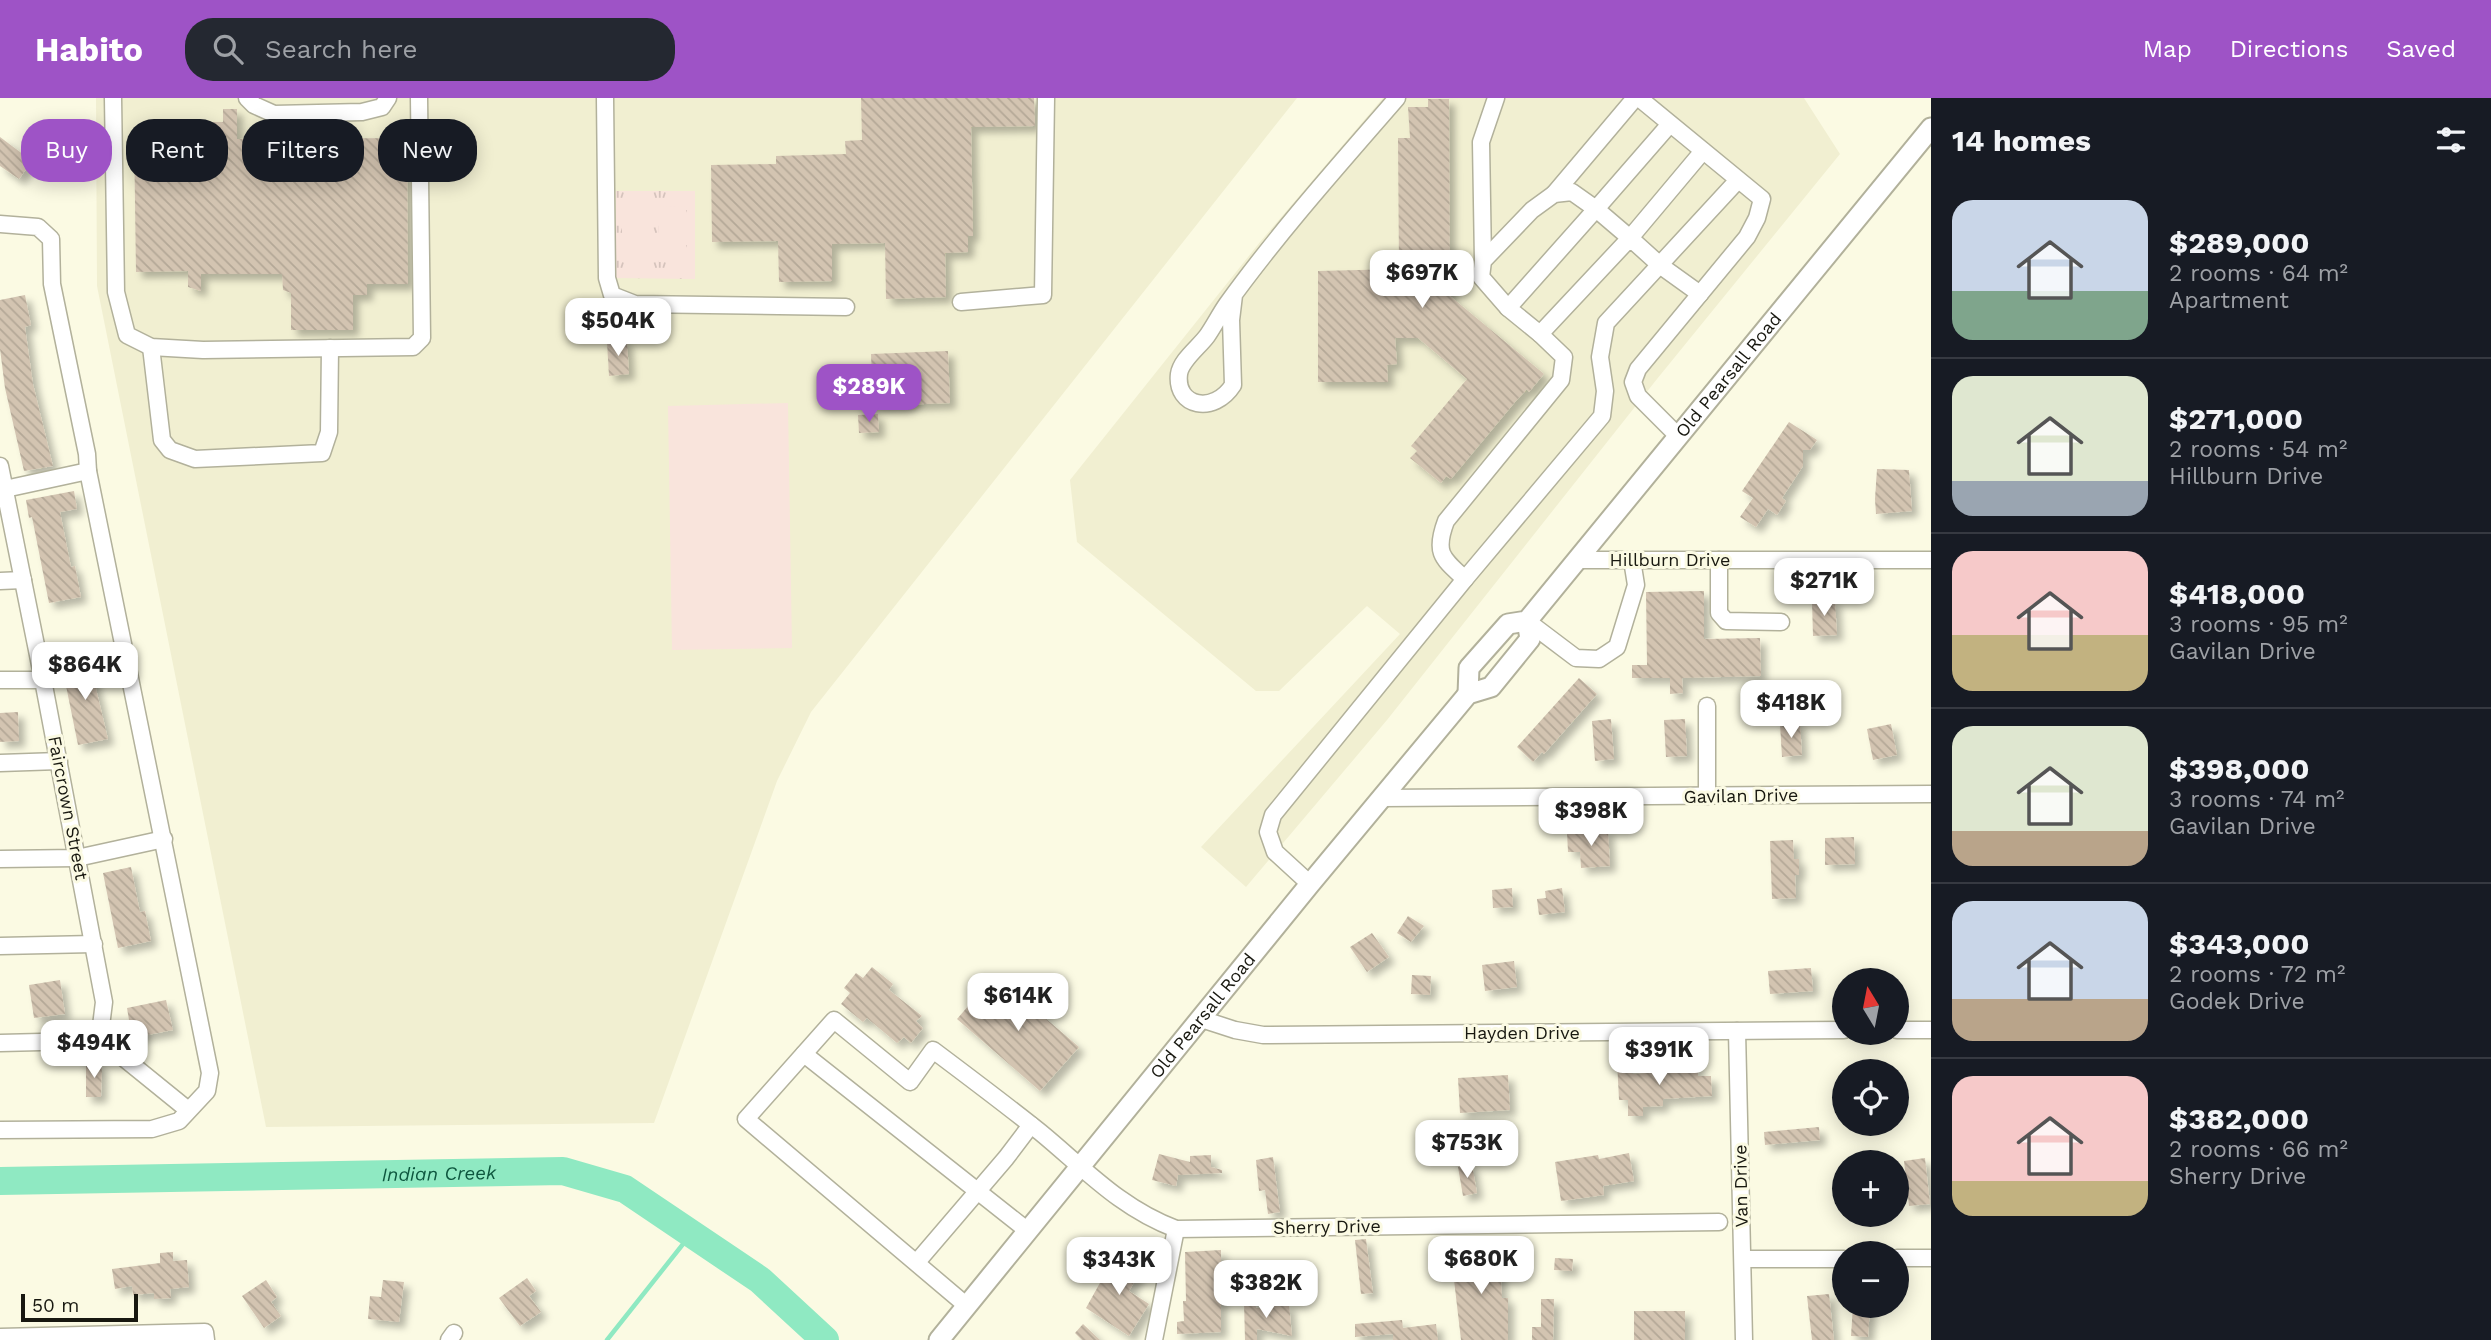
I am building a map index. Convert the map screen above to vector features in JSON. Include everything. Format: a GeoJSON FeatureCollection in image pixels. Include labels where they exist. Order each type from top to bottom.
{"type":"FeatureCollection","features":[{"type":"Feature","properties":{"kind":"main road","name":"Old Pearsall Road"},"geometry":{"type":"LineString","coordinates":[[1468,694],[1469,668],[1508,624],[1527,621],[1931,128]]}},
{"type":"Feature","properties":{"kind":"main road","name":"Old Pearsall Road"},"geometry":{"type":"LineString","coordinates":[[939,1340],[1468,694],[1491,687],[1530,639],[1527,621]]}},
{"type":"Feature","properties":{"kind":"street"},"geometry":{"type":"LineString","coordinates":[[113,98],[116,292],[127,335],[151,347],[203,350],[413,347],[422,338],[419,98]]}},
{"type":"Feature","properties":{"kind":"street"},"geometry":{"type":"LineString","coordinates":[[247,98],[254,105],[274,114],[362,112],[382,107],[388,98]]}},
{"type":"Feature","properties":{"kind":"street"},"geometry":{"type":"LineString","coordinates":[[605,98],[607,278],[612,295],[635,304],[846,307]]}},
{"type":"Feature","properties":{"kind":"street"},"geometry":{"type":"LineString","coordinates":[[961,302],[1043,295],[1046,98]]}},
{"type":"Feature","properties":{"kind":"street"},"geometry":{"type":"LineString","coordinates":[[1234,295],[1231,320],[1233,386],[1221,400],[1203,405],[1195,403],[1182,390],[1179,374],[1182,367],[1234,295],[1397,98]]}},
{"type":"Feature","properties":{"kind":"street"},"geometry":{"type":"LineString","coordinates":[[1465,579],[1443,558],[1439,541],[1446,521],[1561,380],[1563,357],[1541,334],[1508,308],[1481,276],[1481,142],[1496,98]]}},
{"type":"Feature","properties":{"kind":"street"},"geometry":{"type":"LineString","coordinates":[[1483,261],[1532,210],[1554,194],[1637,98],[1762,199],[1757,218],[1747,237],[1638,369],[1633,382],[1638,396],[1678,436]]}},
{"type":"Feature","properties":{"kind":"street"},"geometry":{"type":"LineString","coordinates":[[1508,308],[1670,124]]}},
{"type":"Feature","properties":{"kind":"street"},"geometry":{"type":"LineString","coordinates":[[1541,334],[1630,238],[1703,151]]}},
{"type":"Feature","properties":{"kind":"street"},"geometry":{"type":"LineString","coordinates":[[1310,884],[1275,852],[1268,832],[1273,815],[1602,416],[1605,391],[1600,357],[1606,323],[1738,180]]}},
{"type":"Feature","properties":{"kind":"street"},"geometry":{"type":"LineString","coordinates":[[1554,194],[1573,192],[1661,266],[1700,294]]}},
{"type":"Feature","properties":{"kind":"street"},"geometry":{"type":"LineString","coordinates":[[0,224],[38,227],[51,239],[52,284],[210,1073],[207,1091],[179,1121],[152,1129],[0,1130]]}},
{"type":"Feature","properties":{"kind":"street"},"geometry":{"type":"LineString","coordinates":[[151,347],[162,440],[170,450],[195,459],[322,453],[329,432],[330,348]]}},
{"type":"Feature","properties":{"kind":"street","name":"Faircrown Street"},"geometry":{"type":"LineString","coordinates":[[0,466],[104,1002],[97,1030]]}},
{"type":"Feature","properties":{"kind":"street"},"geometry":{"type":"LineString","coordinates":[[4,495],[88,471]]}},
{"type":"Feature","properties":{"kind":"street","name":"Hillburn Drive"},"geometry":{"type":"LineString","coordinates":[[1578,560],[1931,560]]}},
{"type":"Feature","properties":{"kind":"street"},"geometry":{"type":"LineString","coordinates":[[1527,621],[1576,658],[1599,659],[1617,647],[1636,585],[1632,560]]}},
{"type":"Feature","properties":{"kind":"street"},"geometry":{"type":"LineString","coordinates":[[1719,560],[1720,613],[1726,621],[1781,622]]}},
{"type":"Feature","properties":{"kind":"street"},"geometry":{"type":"LineString","coordinates":[[0,580],[23,580]]}},
{"type":"Feature","properties":{"kind":"street"},"geometry":{"type":"LineString","coordinates":[[0,680],[43,680]]}},
{"type":"Feature","properties":{"kind":"street"},"geometry":{"type":"LineString","coordinates":[[1707,706],[1707,796]]}},
{"type":"Feature","properties":{"kind":"street"},"geometry":{"type":"LineString","coordinates":[[0,763],[59,761]]}},
{"type":"Feature","properties":{"kind":"street","name":"Gavilan Drive"},"geometry":{"type":"LineString","coordinates":[[1382,798],[1931,794]]}},
{"type":"Feature","properties":{"kind":"street"},"geometry":{"type":"LineString","coordinates":[[0,859],[77,858],[164,839]]}},
{"type":"Feature","properties":{"kind":"street"},"geometry":{"type":"LineString","coordinates":[[0,946],[94,944]]}},
{"type":"Feature","properties":{"kind":"street","name":"Hayden Drive"},"geometry":{"type":"LineString","coordinates":[[1201,1019],[1235,1030],[1263,1035],[1832,1030]]}},
{"type":"Feature","properties":{"kind":"street","name":"Sherry Drive"},"geometry":{"type":"LineString","coordinates":[[804,1054],[834,1020],[910,1082],[933,1050],[1031,1125],[1120,1201],[1139,1213],[1176,1229],[1719,1222]]}},
{"type":"Feature","properties":{"kind":"street"},"geometry":{"type":"LineString","coordinates":[[0,1043],[82,1041],[97,1030],[188,1110]]}},
{"type":"Feature","properties":{"kind":"street"},"geometry":{"type":"LineString","coordinates":[[1909,1030],[1931,1030]]}},
{"type":"Feature","properties":{"kind":"street","name":"Van Drive"},"geometry":{"type":"LineString","coordinates":[[1737,1031],[1744,1340]]}},
{"type":"Feature","properties":{"kind":"street"},"geometry":{"type":"LineString","coordinates":[[967,1306],[746,1119],[804,1054],[1028,1231]]}},
{"type":"Feature","properties":{"kind":"street"},"geometry":{"type":"LineString","coordinates":[[917,1262],[1031,1125]]}},
{"type":"Feature","properties":{"kind":"street"},"geometry":{"type":"LineString","coordinates":[[1154,1340],[1176,1229]]}},
{"type":"Feature","properties":{"kind":"street"},"geometry":{"type":"LineString","coordinates":[[1909,1258],[1931,1258]]}},
{"type":"Feature","properties":{"kind":"street"},"geometry":{"type":"LineString","coordinates":[[1743,1259],[1832,1259]]}},
{"type":"Feature","properties":{"kind":"street"},"geometry":{"type":"LineString","coordinates":[[0,1337],[206,1336]]}},
{"type":"Feature","properties":{"kind":"shaded area"},"geometry":{"type":"Polygon","coordinates":[[[96,98],[1297,98],[811,712],[777,781],[654,1123],[266,1127],[97,286],[96,182],[112,182],[112,119],[96,119],[96,98]]]}},
{"type":"Feature","properties":{"kind":"shaded area"},"geometry":{"type":"Polygon","coordinates":[[[1383,98],[1804,98],[1840,154],[1657,379],[1387,720],[1246,887],[1201,847],[1400,634],[1367,606],[1279,691],[1256,691],[1077,542],[1070,480],[1260,242],[1383,98]]]}},
{"type":"Feature","properties":{"kind":"green space"},"geometry":{"type":"Polygon","coordinates":[[[616,191],[695,191],[695,279],[616,278],[616,191]]]}},
{"type":"Feature","properties":{"kind":"green space"},"geometry":{"type":"Polygon","coordinates":[[[622,206],[650,206],[650,262],[622,262],[622,206]]]}},
{"type":"Feature","properties":{"kind":"green space"},"geometry":{"type":"Polygon","coordinates":[[[686,206],[686,262],[659,262],[659,207],[686,206]]]}},
{"type":"Feature","properties":{"kind":"green space"},"geometry":{"type":"Polygon","coordinates":[[[788,403],[792,648],[672,650],[668,406],[788,403]]]}},
{"type":"Feature","properties":{"kind":"building"},"geometry":{"type":"Polygon","coordinates":[[[861,98],[1034,98],[1035,126],[971,127],[973,236],[968,236],[968,252],[945,253],[946,297],[886,299],[885,243],[832,244],[832,281],[779,282],[778,241],[712,242],[711,165],[776,164],[776,156],[846,154],[845,141],[862,140],[861,98]]]}},
{"type":"Feature","properties":{"kind":"building"},"geometry":{"type":"Polygon","coordinates":[[[1428,99],[1449,99],[1450,296],[1544,374],[1529,392],[1527,389],[1515,402],[1451,479],[1446,476],[1441,483],[1410,458],[1417,451],[1411,446],[1467,379],[1418,338],[1395,338],[1397,364],[1387,365],[1388,382],[1318,382],[1318,271],[1399,269],[1398,138],[1410,138],[1408,107],[1428,107],[1428,99]]]}},
{"type":"Feature","properties":{"kind":"building"},"geometry":{"type":"Polygon","coordinates":[[[223,109],[237,109],[237,139],[242,139],[242,182],[364,182],[364,138],[378,138],[378,182],[407,182],[408,284],[367,284],[367,295],[353,295],[353,330],[291,330],[291,293],[283,290],[282,274],[201,274],[201,291],[188,287],[188,271],[136,272],[135,182],[228,182],[228,119],[223,119],[223,109]]]}},
{"type":"Feature","properties":{"kind":"building"},"geometry":{"type":"Polygon","coordinates":[[[0,137],[21,153],[21,176],[19,179],[0,166],[0,137]]]}},
{"type":"Feature","properties":{"kind":"building"},"geometry":{"type":"Polygon","coordinates":[[[25,295],[31,325],[25,327],[33,384],[53,466],[24,471],[5,388],[0,349],[0,300],[25,295]]]}},
{"type":"Feature","properties":{"kind":"building"},"geometry":{"type":"Polygon","coordinates":[[[627,340],[629,374],[609,376],[607,342],[627,340]]]}},
{"type":"Feature","properties":{"kind":"building"},"geometry":{"type":"Polygon","coordinates":[[[948,351],[950,403],[873,406],[871,354],[948,351]]]}},
{"type":"Feature","properties":{"kind":"building"},"geometry":{"type":"Polygon","coordinates":[[[878,414],[879,432],[859,433],[858,415],[878,414]]]}},
{"type":"Feature","properties":{"kind":"building"},"geometry":{"type":"Polygon","coordinates":[[[1789,422],[1817,440],[1810,450],[1803,450],[1803,466],[1782,498],[1786,501],[1777,515],[1768,509],[1756,527],[1740,517],[1753,498],[1742,491],[1789,422]]]}},
{"type":"Feature","properties":{"kind":"building"},"geometry":{"type":"Polygon","coordinates":[[[1877,469],[1909,470],[1912,511],[1876,514],[1877,469]]]}},
{"type":"Feature","properties":{"kind":"building"},"geometry":{"type":"Polygon","coordinates":[[[74,491],[77,509],[60,512],[71,567],[75,566],[81,597],[49,603],[32,517],[29,518],[26,500],[74,491]]]}},
{"type":"Feature","properties":{"kind":"building"},"geometry":{"type":"Polygon","coordinates":[[[1704,591],[1704,639],[1760,638],[1761,676],[1682,678],[1683,693],[1670,694],[1670,678],[1632,678],[1632,665],[1647,665],[1646,592],[1704,591]]]}},
{"type":"Feature","properties":{"kind":"building"},"geometry":{"type":"Polygon","coordinates":[[[1835,600],[1837,635],[1813,636],[1812,602],[1835,600]]]}},
{"type":"Feature","properties":{"kind":"building"},"geometry":{"type":"Polygon","coordinates":[[[95,659],[98,675],[93,676],[108,739],[78,745],[62,666],[95,659]]]}},
{"type":"Feature","properties":{"kind":"building"},"geometry":{"type":"Polygon","coordinates":[[[1579,678],[1597,694],[1544,754],[1542,752],[1533,762],[1517,747],[1579,678]]]}},
{"type":"Feature","properties":{"kind":"building"},"geometry":{"type":"Polygon","coordinates":[[[18,712],[19,741],[0,742],[0,713],[18,712]]]}},
{"type":"Feature","properties":{"kind":"building"},"geometry":{"type":"Polygon","coordinates":[[[1611,719],[1614,759],[1595,761],[1592,721],[1611,719]]]}},
{"type":"Feature","properties":{"kind":"building"},"geometry":{"type":"Polygon","coordinates":[[[1685,719],[1687,756],[1666,757],[1664,720],[1685,719]]]}},
{"type":"Feature","properties":{"kind":"building"},"geometry":{"type":"Polygon","coordinates":[[[1800,722],[1802,755],[1782,757],[1780,724],[1800,722]]]}},
{"type":"Feature","properties":{"kind":"building"},"geometry":{"type":"Polygon","coordinates":[[[1891,724],[1897,755],[1873,760],[1867,729],[1891,724]]]}},
{"type":"Feature","properties":{"kind":"building"},"geometry":{"type":"Polygon","coordinates":[[[1608,830],[1610,866],[1581,868],[1580,852],[1568,852],[1567,832],[1608,830]]]}},
{"type":"Feature","properties":{"kind":"building"},"geometry":{"type":"Polygon","coordinates":[[[1854,837],[1855,864],[1825,865],[1825,838],[1854,837]]]}},
{"type":"Feature","properties":{"kind":"building"},"geometry":{"type":"Polygon","coordinates":[[[1793,840],[1794,859],[1799,859],[1799,875],[1795,875],[1796,898],[1772,899],[1770,841],[1793,840]]]}},
{"type":"Feature","properties":{"kind":"building"},"geometry":{"type":"Polygon","coordinates":[[[131,867],[140,912],[145,911],[151,941],[118,948],[103,873],[131,867]]]}},
{"type":"Feature","properties":{"kind":"building"},"geometry":{"type":"Polygon","coordinates":[[[1512,888],[1513,907],[1493,908],[1492,890],[1512,888]]]}},
{"type":"Feature","properties":{"kind":"building"},"geometry":{"type":"Polygon","coordinates":[[[1562,888],[1565,912],[1539,915],[1537,899],[1546,898],[1545,891],[1562,888]]]}},
{"type":"Feature","properties":{"kind":"building"},"geometry":{"type":"Polygon","coordinates":[[[1408,916],[1424,926],[1411,942],[1397,933],[1408,916]]]}},
{"type":"Feature","properties":{"kind":"building"},"geometry":{"type":"Polygon","coordinates":[[[1372,933],[1389,957],[1367,972],[1350,947],[1372,933]]]}},
{"type":"Feature","properties":{"kind":"building"},"geometry":{"type":"Polygon","coordinates":[[[1514,961],[1517,987],[1485,991],[1482,965],[1514,961]]]}},
{"type":"Feature","properties":{"kind":"building"},"geometry":{"type":"Polygon","coordinates":[[[872,967],[893,984],[889,990],[922,1016],[916,1021],[923,1028],[911,1043],[904,1037],[897,1043],[867,1018],[863,1022],[841,1004],[850,993],[844,988],[856,973],[863,978],[872,967]]]}},
{"type":"Feature","properties":{"kind":"building"},"geometry":{"type":"Polygon","coordinates":[[[1811,968],[1813,991],[1770,994],[1768,971],[1811,968]]]}},
{"type":"Feature","properties":{"kind":"building"},"geometry":{"type":"Polygon","coordinates":[[[995,975],[1079,1047],[1040,1091],[957,1019],[995,975]]]}},
{"type":"Feature","properties":{"kind":"building"},"geometry":{"type":"Polygon","coordinates":[[[1412,975],[1431,976],[1430,995],[1411,994],[1412,975]]]}},
{"type":"Feature","properties":{"kind":"building"},"geometry":{"type":"Polygon","coordinates":[[[60,980],[65,1014],[34,1018],[29,985],[60,980]]]}},
{"type":"Feature","properties":{"kind":"building"},"geometry":{"type":"Polygon","coordinates":[[[166,1000],[173,1030],[132,1038],[127,1008],[166,1000]]]}},
{"type":"Feature","properties":{"kind":"building"},"geometry":{"type":"Polygon","coordinates":[[[1617,1060],[1631,1060],[1632,1074],[1698,1069],[1698,1076],[1711,1076],[1712,1096],[1663,1099],[1663,1106],[1643,1107],[1643,1116],[1628,1116],[1628,1100],[1619,1100],[1617,1060]]]}},
{"type":"Feature","properties":{"kind":"building"},"geometry":{"type":"Polygon","coordinates":[[[86,1064],[102,1064],[101,1097],[86,1097],[86,1064]]]}},
{"type":"Feature","properties":{"kind":"building"},"geometry":{"type":"Polygon","coordinates":[[[1508,1075],[1510,1110],[1460,1113],[1458,1078],[1508,1075]]]}},
{"type":"Feature","properties":{"kind":"building"},"geometry":{"type":"Polygon","coordinates":[[[1819,1127],[1820,1140],[1765,1145],[1764,1132],[1819,1127]]]}},
{"type":"Feature","properties":{"kind":"building"},"geometry":{"type":"Polygon","coordinates":[[[1629,1153],[1634,1181],[1603,1186],[1604,1195],[1561,1201],[1555,1162],[1598,1155],[1599,1159],[1629,1153]]]}},
{"type":"Feature","properties":{"kind":"building"},"geometry":{"type":"Polygon","coordinates":[[[1159,1154],[1190,1162],[1190,1156],[1211,1155],[1211,1167],[1222,1170],[1222,1173],[1178,1175],[1176,1186],[1152,1180],[1159,1154]]]}},
{"type":"Feature","properties":{"kind":"building"},"geometry":{"type":"Polygon","coordinates":[[[1273,1157],[1280,1212],[1268,1214],[1265,1190],[1259,1191],[1256,1160],[1273,1157]]]}},
{"type":"Feature","properties":{"kind":"building"},"geometry":{"type":"Polygon","coordinates":[[[1925,1158],[1930,1204],[1909,1206],[1909,1160],[1925,1158]]]}},
{"type":"Feature","properties":{"kind":"building"},"geometry":{"type":"Polygon","coordinates":[[[1472,1165],[1477,1193],[1463,1196],[1458,1167],[1472,1165]]]}},
{"type":"Feature","properties":{"kind":"building"},"geometry":{"type":"Polygon","coordinates":[[[1366,1239],[1373,1293],[1361,1294],[1355,1240],[1366,1239]]]}},
{"type":"Feature","properties":{"kind":"building"},"geometry":{"type":"Polygon","coordinates":[[[1499,1243],[1502,1298],[1508,1298],[1508,1340],[1461,1340],[1451,1254],[1488,1255],[1487,1244],[1499,1243]]]}},
{"type":"Feature","properties":{"kind":"building"},"geometry":{"type":"Polygon","coordinates":[[[1221,1250],[1221,1332],[1177,1334],[1177,1322],[1184,1321],[1183,1301],[1186,1301],[1185,1252],[1221,1250]]]}},
{"type":"Feature","properties":{"kind":"building"},"geometry":{"type":"Polygon","coordinates":[[[173,1252],[173,1261],[187,1260],[189,1287],[170,1289],[171,1298],[154,1299],[154,1293],[133,1295],[132,1286],[115,1289],[112,1269],[160,1263],[160,1253],[173,1252]]]}},
{"type":"Feature","properties":{"kind":"building"},"geometry":{"type":"Polygon","coordinates":[[[1116,1254],[1142,1269],[1129,1291],[1149,1304],[1129,1336],[1086,1308],[1116,1254]]]}},
{"type":"Feature","properties":{"kind":"building"},"geometry":{"type":"Polygon","coordinates":[[[1555,1258],[1573,1259],[1572,1271],[1554,1270],[1555,1258]]]}},
{"type":"Feature","properties":{"kind":"building"},"geometry":{"type":"Polygon","coordinates":[[[527,1278],[536,1291],[529,1296],[541,1312],[520,1326],[499,1298],[527,1278]]]}},
{"type":"Feature","properties":{"kind":"building"},"geometry":{"type":"Polygon","coordinates":[[[266,1280],[277,1297],[271,1302],[281,1316],[264,1328],[242,1296],[266,1280]]]}},
{"type":"Feature","properties":{"kind":"building"},"geometry":{"type":"Polygon","coordinates":[[[383,1280],[404,1282],[399,1322],[368,1319],[370,1296],[381,1297],[383,1280]]]}},
{"type":"Feature","properties":{"kind":"building"},"geometry":{"type":"Polygon","coordinates":[[[1829,1294],[1834,1340],[1812,1340],[1807,1296],[1829,1294]]]}},
{"type":"Feature","properties":{"kind":"building"},"geometry":{"type":"Polygon","coordinates":[[[1541,1299],[1554,1299],[1553,1340],[1532,1340],[1532,1327],[1541,1327],[1541,1299]]]}},
{"type":"Feature","properties":{"kind":"building"},"geometry":{"type":"Polygon","coordinates":[[[1255,1301],[1256,1308],[1289,1304],[1292,1336],[1257,1329],[1257,1340],[1245,1340],[1244,1302],[1255,1301]]]}},
{"type":"Feature","properties":{"kind":"building"},"geometry":{"type":"Polygon","coordinates":[[[1634,1311],[1685,1311],[1685,1340],[1634,1340],[1634,1311]]]}},
{"type":"Feature","properties":{"kind":"building"},"geometry":{"type":"Polygon","coordinates":[[[1852,1318],[1869,1318],[1868,1337],[1851,1336],[1852,1318]]]}},
{"type":"Feature","properties":{"kind":"building"},"geometry":{"type":"Polygon","coordinates":[[[1402,1320],[1403,1328],[1436,1324],[1438,1340],[1393,1340],[1393,1334],[1355,1337],[1355,1324],[1402,1320]]]}},
{"type":"Feature","properties":{"kind":"building"},"geometry":{"type":"Polygon","coordinates":[[[1083,1324],[1100,1340],[1082,1340],[1075,1333],[1083,1324]]]}},
{"type":"Feature","properties":{"kind":"waterway","name":"Indian Creek"},"geometry":{"type":"LineString","coordinates":[[0,1181],[563,1171],[625,1189],[760,1280],[825,1340]]}},
{"type":"Feature","properties":{"kind":"waterway"},"geometry":{"type":"LineString","coordinates":[[607,1340],[691,1234]]}}]}
